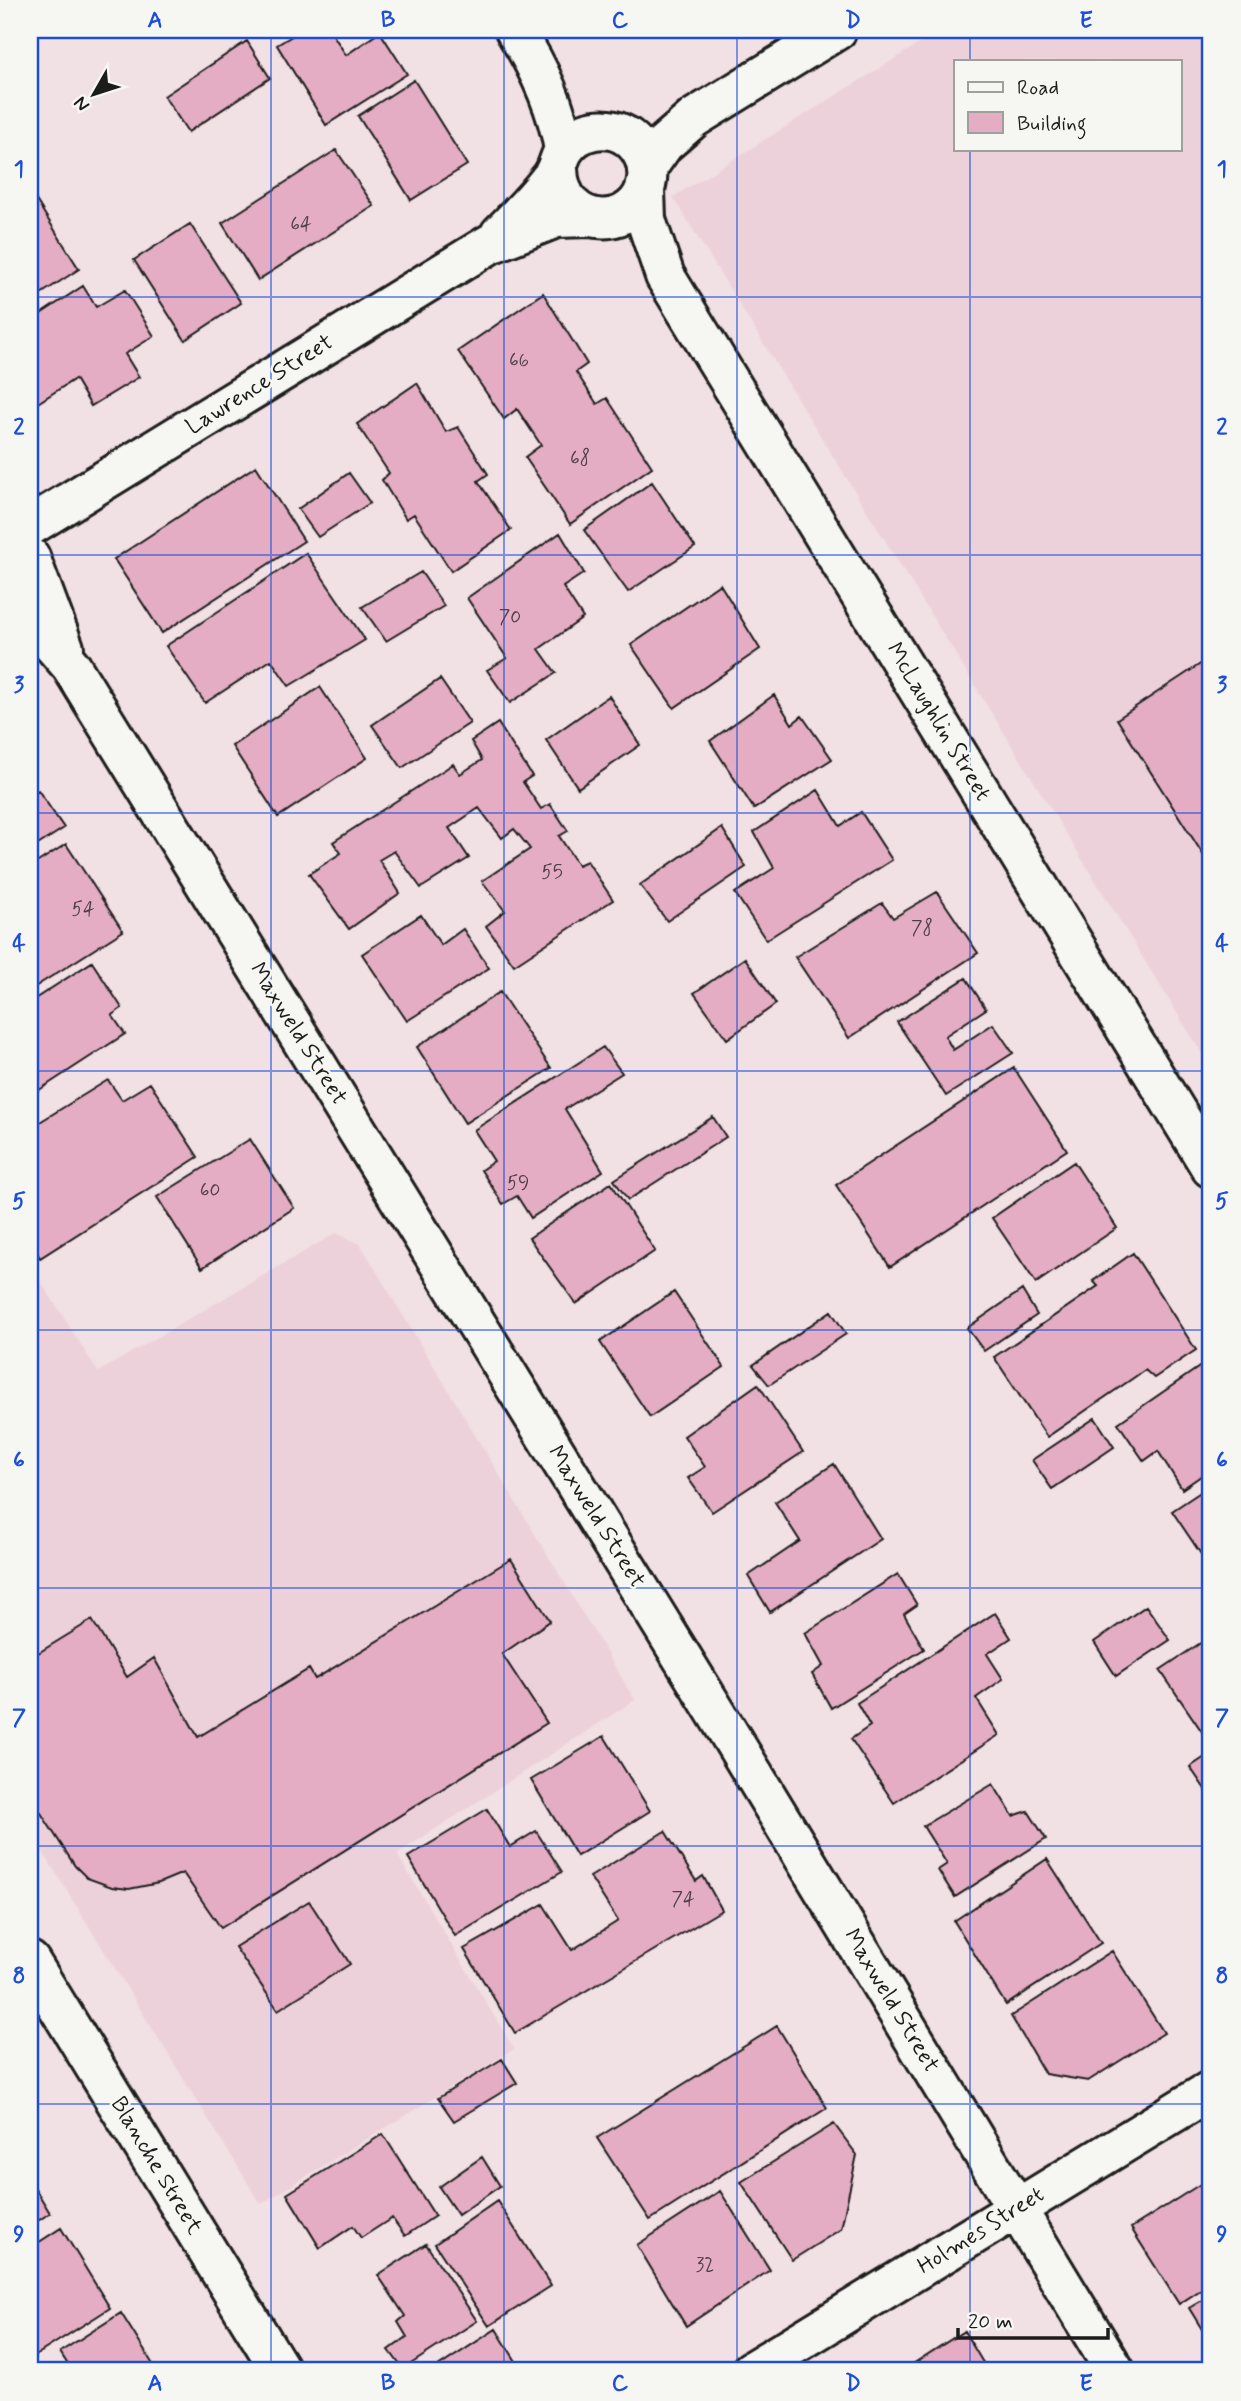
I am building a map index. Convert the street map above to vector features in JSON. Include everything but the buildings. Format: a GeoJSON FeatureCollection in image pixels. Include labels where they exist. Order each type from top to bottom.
{"type":"FeatureCollection","features":[{"type":"Feature","properties":{"kind":"street"},"geometry":{"type":"LineString","coordinates":[[515,30],[538,68],[560,121],[562,194],[570,205],[596,218],[616,217],[638,202],[646,179],[664,144],[694,118],[837,30]]}},
{"type":"Feature","properties":{"kind":"street"},"geometry":{"type":"LineString","coordinates":[[538,68],[573,104],[638,148],[646,179]]}},
{"type":"Feature","properties":{"kind":"street"},"geometry":{"type":"LineString","coordinates":[[561,160],[572,140],[596,129],[654,129],[694,118]]}},
{"type":"Feature","properties":{"kind":"street","name":"Lawrence Street"},"geometry":{"type":"LineString","coordinates":[[490,244],[529,205],[561,160]]}},
{"type":"Feature","properties":{"kind":"street","name":"McLaughlin Street"},"geometry":{"type":"LineString","coordinates":[[646,179],[646,220],[665,276],[1211,1168]]}},
{"type":"Feature","properties":{"kind":"street","name":"Lawrence Street"},"geometry":{"type":"LineString","coordinates":[[30,526],[490,244],[556,218],[596,218]]}},
{"type":"Feature","properties":{"kind":"street","name":"McLaughlin Street"},"geometry":{"type":"LineString","coordinates":[[596,218],[630,241],[665,276]]}},
{"type":"Feature","properties":{"kind":"street","name":"Maxweld Street"},"geometry":{"type":"LineString","coordinates":[[30,557],[71,666]]}},
{"type":"Feature","properties":{"kind":"street","name":"Maxweld Street"},"geometry":{"type":"LineString","coordinates":[[30,619],[71,666],[720,1719],[1115,2371]]}},
{"type":"Feature","properties":{"kind":"street","name":"Blanche Street"},"geometry":{"type":"LineString","coordinates":[[30,1961],[281,2371]]}},
{"type":"Feature","properties":{"kind":"street","name":"Holmes Street"},"geometry":{"type":"LineString","coordinates":[[751,2371],[1211,2090]]}},
{"type":"Feature","properties":{"kind":"shaded area"},"geometry":{"type":"Polygon","coordinates":[[[941,30],[1211,30],[1211,1068],[673,197],[941,30]]]}},
{"type":"Feature","properties":{"kind":"shaded area"},"geometry":{"type":"Polygon","coordinates":[[[336,1233],[360,1244],[635,1700],[397,1854],[514,2049],[261,2204],[30,1831],[30,1264],[98,1372],[336,1233]]]}}]}
